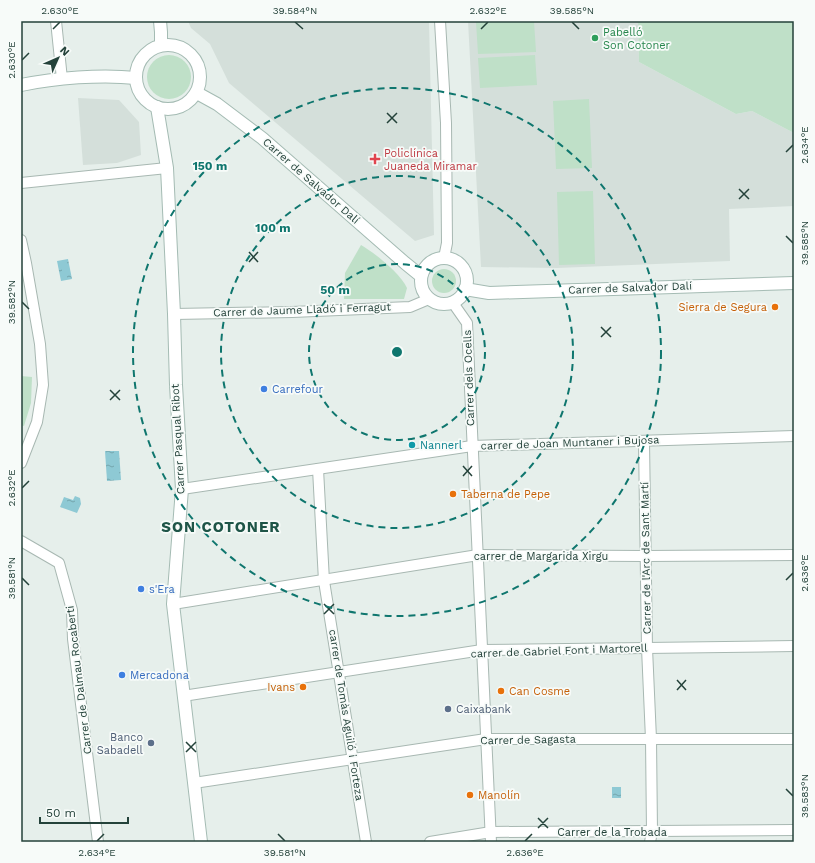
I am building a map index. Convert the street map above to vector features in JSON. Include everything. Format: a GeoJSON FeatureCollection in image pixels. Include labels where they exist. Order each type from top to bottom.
{"type":"FeatureCollection","features":[{"type":"Feature","properties":{"kind":"street"},"geometry":{"type":"LineString","coordinates":[[56,21],[62,79]]}},
{"type":"Feature","properties":{"kind":"street"},"geometry":{"type":"LineString","coordinates":[[160,21],[161,45]]}},
{"type":"Feature","properties":{"kind":"street"},"geometry":{"type":"LineString","coordinates":[[440,21],[446,123],[448,243],[444,258]]}},
{"type":"Feature","properties":{"kind":"street"},"geometry":{"type":"LineString","coordinates":[[171,44],[182,47],[191,53],[197,62],[200,72],[200,83],[196,93],[191,100],[184,105],[175,108],[166,109],[157,107],[149,102],[142,95],[136,78],[142,57],[161,45],[171,44]]}},
{"type":"Feature","properties":{"kind":"street"},"geometry":{"type":"LineString","coordinates":[[21,85],[62,79],[136,78]]}},
{"type":"Feature","properties":{"kind":"street","name":"Carrer de Salvador Dalí"},"geometry":{"type":"LineString","coordinates":[[196,93],[217,104],[262,138],[421,276]]}},
{"type":"Feature","properties":{"kind":"street","name":"Carrer Pasqual Ribot"},"geometry":{"type":"LineString","coordinates":[[157,107],[167,168],[182,489],[173,604],[201,842]]}},
{"type":"Feature","properties":{"kind":"street"},"geometry":{"type":"LineString","coordinates":[[21,183],[167,168]]}},
{"type":"Feature","properties":{"kind":"street"},"geometry":{"type":"LineString","coordinates":[[21,240],[40,344],[43,385],[37,422],[21,463]]}},
{"type":"Feature","properties":{"kind":"street"},"geometry":{"type":"LineString","coordinates":[[444,258],[451,259],[463,268],[466,274],[467,282],[463,295],[453,303],[440,304],[429,299],[422,288],[421,276],[427,265],[432,261],[444,258]]}},
{"type":"Feature","properties":{"kind":"street","name":"Carrer de Salvador Dalí"},"geometry":{"type":"LineString","coordinates":[[466,289],[490,293],[794,283]]}},
{"type":"Feature","properties":{"kind":"street","name":"Carrer de Jaume Lladó i Ferragut"},"geometry":{"type":"LineString","coordinates":[[174,314],[292,312],[410,307],[429,299]]}},
{"type":"Feature","properties":{"kind":"street","name":"Carrer dels Ocells"},"geometry":{"type":"LineString","coordinates":[[453,303],[467,323],[491,837]]}},
{"type":"Feature","properties":{"kind":"street","name":"carrer de Joan Muntaner i Bujosa"},"geometry":{"type":"LineString","coordinates":[[182,489],[472,446],[794,436]]}},
{"type":"Feature","properties":{"kind":"street","name":"Carrer de l'Arc de Sant Martí"},"geometry":{"type":"LineString","coordinates":[[644,441],[647,648],[651,739],[652,832],[650,842]]}},
{"type":"Feature","properties":{"kind":"street","name":"carrer de Tomàs Aguiló i Forteza"},"geometry":{"type":"LineString","coordinates":[[318,469],[324,581],[366,842]]}},
{"type":"Feature","properties":{"kind":"street","name":"Carrer de Dalmau Rocaberti"},"geometry":{"type":"LineString","coordinates":[[21,541],[59,563],[72,610],[73,639],[98,842]]}},
{"type":"Feature","properties":{"kind":"street","name":"carrer de Margarida Xirgu"},"geometry":{"type":"LineString","coordinates":[[173,604],[324,581],[478,555],[794,555]]}},
{"type":"Feature","properties":{"kind":"street","name":"carrer de Gabriel Font i Martorell"},"geometry":{"type":"LineString","coordinates":[[184,696],[482,650],[794,646]]}},
{"type":"Feature","properties":{"kind":"street","name":"Carrer de Sagasta"},"geometry":{"type":"LineString","coordinates":[[194,783],[486,739],[794,738]]}},
{"type":"Feature","properties":{"kind":"street","name":"Carrer de la Trobada"},"geometry":{"type":"LineString","coordinates":[[430,842],[491,837],[652,832],[794,830]]}},
{"type":"Feature","properties":{"kind":"shaded area","name":"Policlínica Juaneda Miramar"},"geometry":{"type":"Polygon","coordinates":[[[188,21],[429,21],[434,235],[415,241],[229,83],[210,44],[191,28],[188,21]]]}},
{"type":"Feature","properties":{"kind":"shaded area"},"geometry":{"type":"Polygon","coordinates":[[[468,21],[638,21],[639,62],[736,114],[752,111],[794,133],[794,206],[729,209],[730,261],[557,268],[481,267],[468,21]]]}},
{"type":"Feature","properties":{"kind":"shaded area"},"geometry":{"type":"Polygon","coordinates":[[[78,98],[119,100],[139,122],[141,155],[117,163],[83,165],[78,98]]]}},
{"type":"Feature","properties":{"kind":"green space"},"geometry":{"type":"Polygon","coordinates":[[[534,21],[536,52],[478,54],[476,22],[534,21]]]}},
{"type":"Feature","properties":{"kind":"green space"},"geometry":{"type":"Polygon","coordinates":[[[638,21],[794,21],[794,133],[752,111],[736,114],[639,62],[638,21]]]}},
{"type":"Feature","properties":{"kind":"green space"},"geometry":{"type":"Polygon","coordinates":[[[169,55],[181,59],[187,65],[191,77],[187,89],[181,95],[169,99],[157,95],[151,89],[147,77],[151,65],[157,59],[169,55]]]}},
{"type":"Feature","properties":{"kind":"green space"},"geometry":{"type":"Polygon","coordinates":[[[535,55],[537,85],[480,88],[478,58],[535,55]]]}},
{"type":"Feature","properties":{"kind":"green space"},"geometry":{"type":"Polygon","coordinates":[[[589,99],[592,168],[556,169],[553,101],[589,99]]]}},
{"type":"Feature","properties":{"kind":"green space"},"geometry":{"type":"Polygon","coordinates":[[[593,191],[595,264],[559,265],[557,192],[593,191]]]}},
{"type":"Feature","properties":{"kind":"green space"},"geometry":{"type":"Polygon","coordinates":[[[361,245],[374,253],[404,282],[407,288],[404,299],[344,299],[345,273],[361,245]]]}},
{"type":"Feature","properties":{"kind":"green space"},"geometry":{"type":"Polygon","coordinates":[[[444,269],[453,272],[456,281],[453,290],[444,293],[435,290],[432,281],[435,272],[444,269]]]}},
{"type":"Feature","properties":{"kind":"green space"},"geometry":{"type":"Polygon","coordinates":[[[21,376],[32,377],[31,403],[24,426],[21,425],[21,376]]]}},
{"type":"Feature","properties":{"kind":"water"},"geometry":{"type":"Polygon","coordinates":[[[68,259],[72,279],[61,281],[57,261],[68,259]]]}},
{"type":"Feature","properties":{"kind":"water"},"geometry":{"type":"Polygon","coordinates":[[[105,451],[119,451],[121,480],[107,481],[105,451]]]}},
{"type":"Feature","properties":{"kind":"water"},"geometry":{"type":"Polygon","coordinates":[[[75,496],[80,498],[81,504],[77,513],[60,507],[64,497],[73,500],[75,496]]]}},
{"type":"Feature","properties":{"kind":"water"},"geometry":{"type":"Polygon","coordinates":[[[612,787],[621,787],[621,798],[612,798],[612,787]]]}},
{"type":"Feature","properties":{"kind":"place","name":"Pabelló Son Cotoner"},"geometry":{"type":"Point","coordinates":[595,38]}},
{"type":"Feature","properties":{"kind":"place","name":"Policlínica Juaneda Miramar"},"geometry":{"type":"Point","coordinates":[375,159]}},
{"type":"Feature","properties":{"kind":"place","name":"Sierra de Segura"},"geometry":{"type":"Point","coordinates":[775,307]}},
{"type":"Feature","properties":{"kind":"place","name":"Carrefour"},"geometry":{"type":"Point","coordinates":[264,389]}},
{"type":"Feature","properties":{"kind":"place","name":"Nannerl"},"geometry":{"type":"Point","coordinates":[412,445]}},
{"type":"Feature","properties":{"kind":"place","name":"Taberna de Pepe"},"geometry":{"type":"Point","coordinates":[453,494]}},
{"type":"Feature","properties":{"kind":"place","name":"s'Era"},"geometry":{"type":"Point","coordinates":[141,589]}},
{"type":"Feature","properties":{"kind":"place","name":"Mercadona"},"geometry":{"type":"Point","coordinates":[122,675]}},
{"type":"Feature","properties":{"kind":"place","name":"Ivans"},"geometry":{"type":"Point","coordinates":[303,687]}},
{"type":"Feature","properties":{"kind":"place","name":"Can Cosme"},"geometry":{"type":"Point","coordinates":[501,691]}},
{"type":"Feature","properties":{"kind":"place","name":"Caixabank"},"geometry":{"type":"Point","coordinates":[448,709]}},
{"type":"Feature","properties":{"kind":"place","name":"Banco Sabadell"},"geometry":{"type":"Point","coordinates":[151,743]}},
{"type":"Feature","properties":{"kind":"place","name":"Manolín"},"geometry":{"type":"Point","coordinates":[470,795]}},
{"type":"Feature","properties":{"kind":"district","name":"SON COTONER"},"geometry":{"type":"Point","coordinates":[221,527]}}]}
